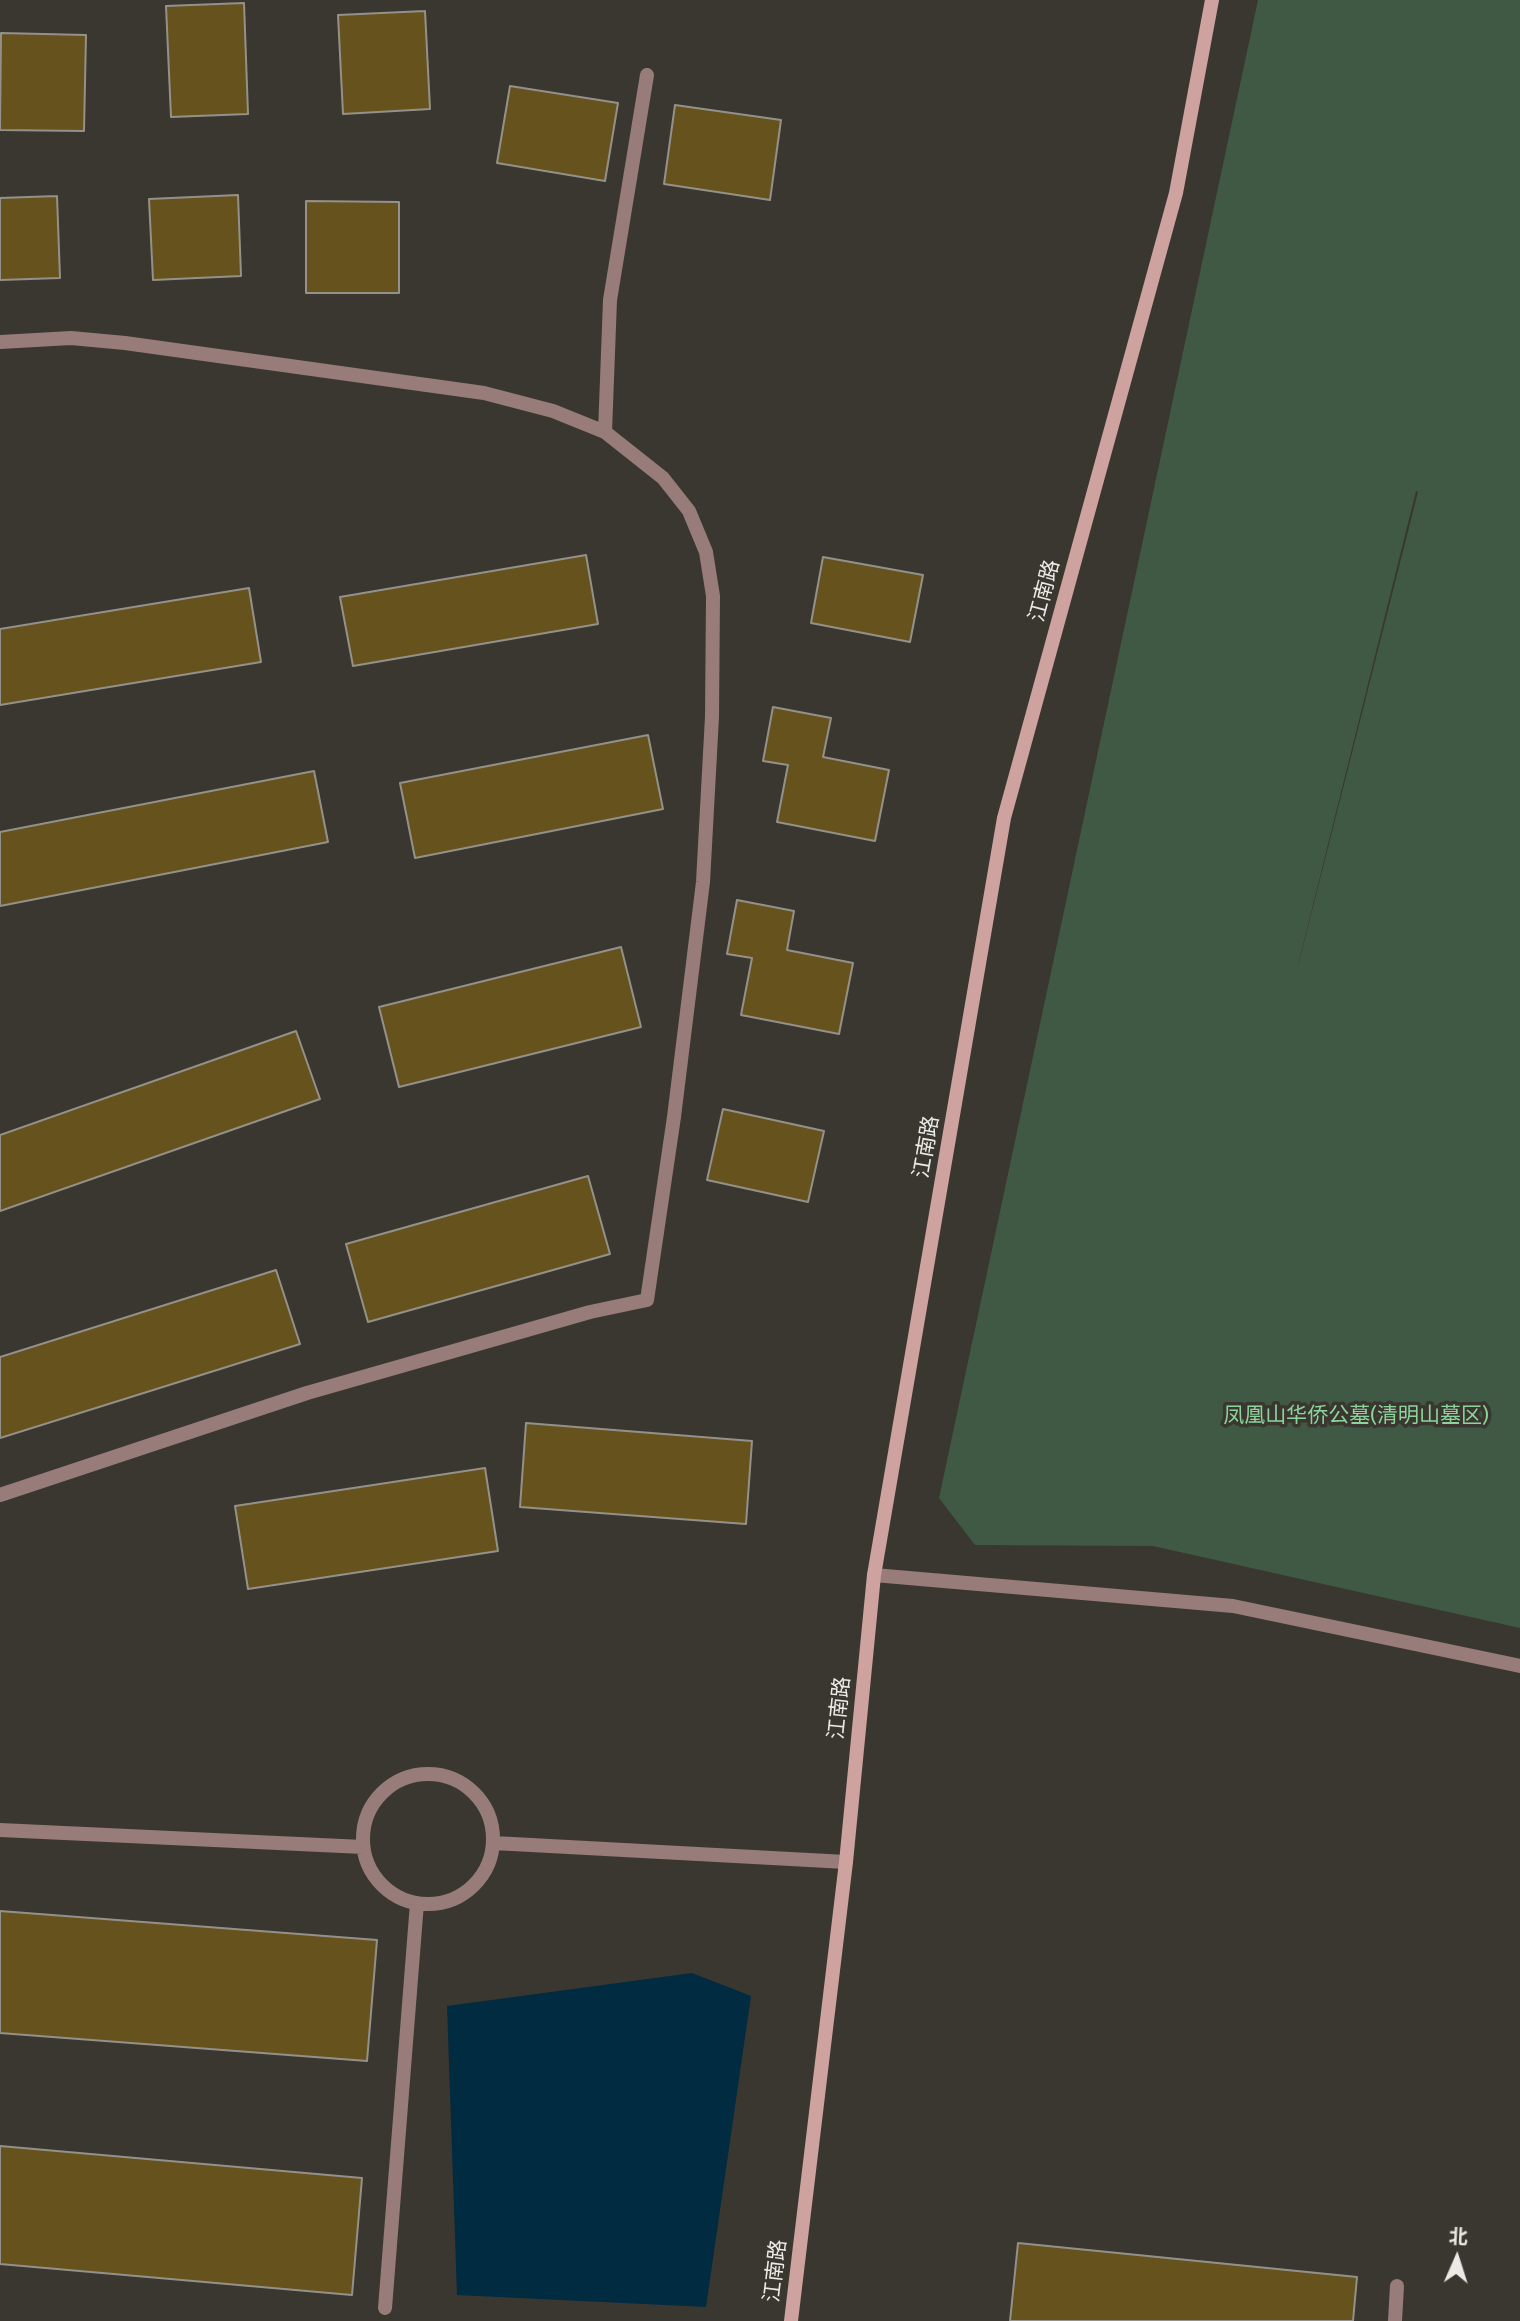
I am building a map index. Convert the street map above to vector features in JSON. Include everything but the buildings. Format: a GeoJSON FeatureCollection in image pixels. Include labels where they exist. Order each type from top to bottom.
{"type":"FeatureCollection","features":[{"type":"Feature","properties":{"kind":"main road","name":"江南路"},"geometry":{"type":"LineString","coordinates":[[792,2321],[846,1862],[874,1575],[1004,818],[1176,193],[1212,0]]}},
{"type":"Feature","properties":{"kind":"street"},"geometry":{"type":"LineString","coordinates":[[606,432],[610,300],[646,75]]}},
{"type":"Feature","properties":{"kind":"street"},"geometry":{"type":"LineString","coordinates":[[0,342],[71,338],[125,343],[470,391],[554,411],[606,432],[663,478],[689,511],[706,552],[713,596],[712,717],[702,882],[674,1117],[647,1300],[590,1312],[307,1393],[0,1495]]}},
{"type":"Feature","properties":{"kind":"street"},"geometry":{"type":"LineString","coordinates":[[874,1575],[1233,1606],[1520,1666]]}},
{"type":"Feature","properties":{"kind":"street"},"geometry":{"type":"LineString","coordinates":[[439,1774],[461,1782],[480,1798],[491,1820],[494,1843],[489,1865],[477,1883],[459,1896],[439,1904],[417,1903],[397,1896],[380,1884],[369,1867],[363,1847],[364,1823],[374,1801],[392,1784],[414,1775],[439,1774]]}},
{"type":"Feature","properties":{"kind":"street"},"geometry":{"type":"LineString","coordinates":[[0,1830],[363,1847]]}},
{"type":"Feature","properties":{"kind":"street"},"geometry":{"type":"LineString","coordinates":[[494,1843],[846,1862]]}},
{"type":"Feature","properties":{"kind":"street"},"geometry":{"type":"LineString","coordinates":[[385,2308],[417,1903]]}},
{"type":"Feature","properties":{"kind":"street"},"geometry":{"type":"LineString","coordinates":[[1395,2321],[1397,2287]]}},
{"type":"Feature","properties":{"kind":"green space","name":"凤凰山华侨公墓(清明山墓区)"},"geometry":{"type":"Polygon","coordinates":[[[1258,0],[1520,0],[1520,1628],[1153,1546],[975,1545],[939,1498],[1258,0]],[[1416,491],[1298,966],[1418,492],[1416,491]]]}},
{"type":"Feature","properties":{"kind":"water"},"geometry":{"type":"Polygon","coordinates":[[[692,1973],[751,1996],[706,2307],[457,2295],[447,2006],[692,1973]]]}}]}
